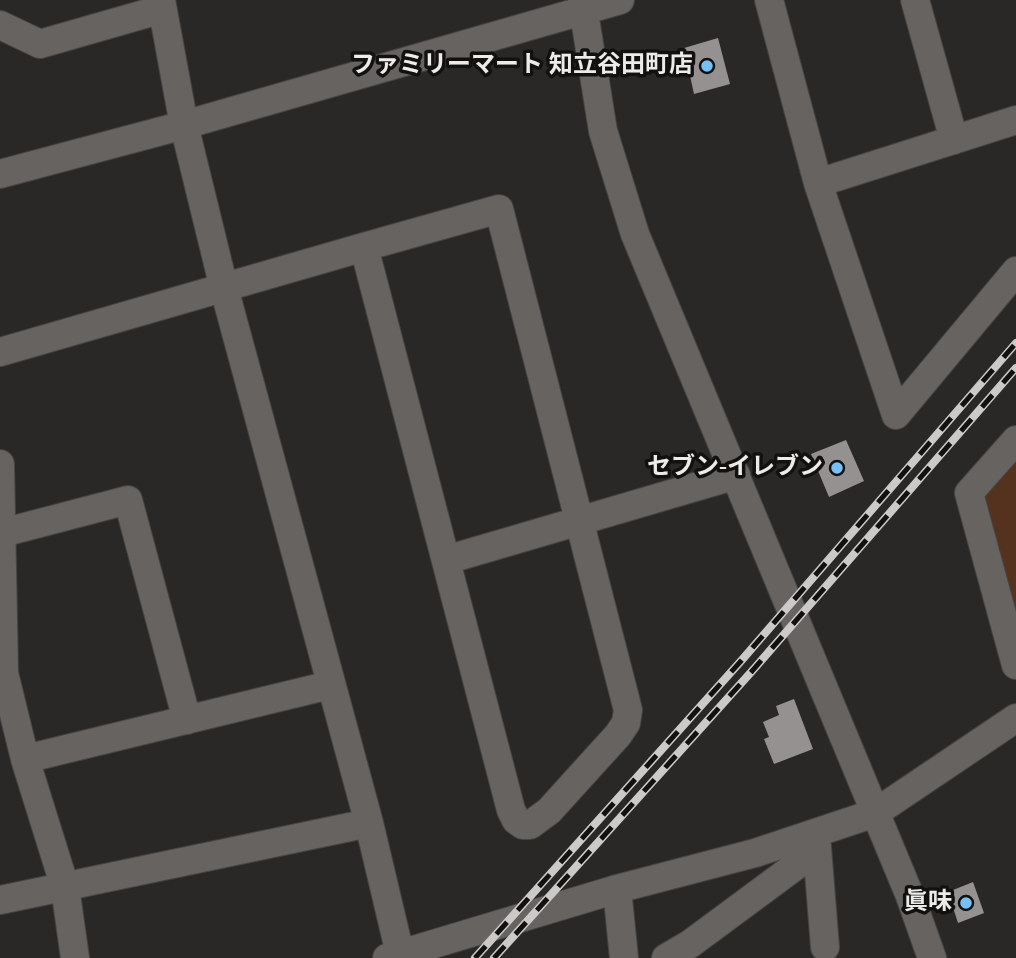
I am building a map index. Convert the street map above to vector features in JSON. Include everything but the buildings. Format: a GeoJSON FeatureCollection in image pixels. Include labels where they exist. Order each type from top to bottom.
{"type":"FeatureCollection","features":[{"type":"Feature","properties":{"kind":"street"},"geometry":{"type":"LineString","coordinates":[[0,174],[184,125],[582,5],[620,0]]}},
{"type":"Feature","properties":{"kind":"street"},"geometry":{"type":"LineString","coordinates":[[769,0],[818,183],[896,415],[1016,271]]}},
{"type":"Feature","properties":{"kind":"street"},"geometry":{"type":"LineString","coordinates":[[915,0],[954,140]]}},
{"type":"Feature","properties":{"kind":"street"},"geometry":{"type":"LineString","coordinates":[[0,25],[40,44],[162,4],[184,125],[224,288],[369,823],[396,957],[617,889],[755,853],[816,841]]}},
{"type":"Feature","properties":{"kind":"street"},"geometry":{"type":"LineString","coordinates":[[582,5],[603,131],[635,234],[875,813],[932,958]]}},
{"type":"Feature","properties":{"kind":"street"},"geometry":{"type":"LineString","coordinates":[[818,183],[1016,120]]}},
{"type":"Feature","properties":{"kind":"street"},"geometry":{"type":"LineString","coordinates":[[0,352],[364,247],[499,209],[628,710],[626,723],[618,735],[549,811],[530,825],[516,820],[512,810],[364,247]]}},
{"type":"Feature","properties":{"kind":"street"},"geometry":{"type":"LineString","coordinates":[[1016,440],[969,493],[1016,665]]}},
{"type":"Feature","properties":{"kind":"street"},"geometry":{"type":"LineString","coordinates":[[0,464],[4,673],[24,759],[65,887],[75,958]]}},
{"type":"Feature","properties":{"kind":"street"},"geometry":{"type":"LineString","coordinates":[[446,560],[736,475]]}},
{"type":"Feature","properties":{"kind":"street"},"geometry":{"type":"LineString","coordinates":[[2,533],[128,500],[187,720]]}},
{"type":"Feature","properties":{"kind":"street"},"geometry":{"type":"LineString","coordinates":[[24,759],[330,685]]}},
{"type":"Feature","properties":{"kind":"street"},"geometry":{"type":"LineString","coordinates":[[666,958],[690,944],[816,841],[875,813],[1016,718]]}},
{"type":"Feature","properties":{"kind":"street"},"geometry":{"type":"LineString","coordinates":[[0,900],[369,823]]}},
{"type":"Feature","properties":{"kind":"street"},"geometry":{"type":"LineString","coordinates":[[816,841],[825,947]]}},
{"type":"Feature","properties":{"kind":"street"},"geometry":{"type":"LineString","coordinates":[[617,889],[624,958]]}},
{"type":"Feature","properties":{"kind":"shaded area"},"geometry":{"type":"Polygon","coordinates":[[[1016,454],[1016,633],[983,493],[1016,454]]]}},
{"type":"Feature","properties":{"kind":"railway"},"geometry":{"type":"LineString","coordinates":[[475,958],[741,661],[1016,343]]}},
{"type":"Feature","properties":{"kind":"railway"},"geometry":{"type":"LineString","coordinates":[[494,958],[753,670],[1016,368]]}},
{"type":"Feature","properties":{"kind":"place","name":"ファミリーマート 知立谷田町店"},"geometry":{"type":"Point","coordinates":[707,66]}},
{"type":"Feature","properties":{"kind":"place","name":"セブン-イレブン"},"geometry":{"type":"Point","coordinates":[837,468]}},
{"type":"Feature","properties":{"kind":"place","name":"眞味"},"geometry":{"type":"Point","coordinates":[966,903]}}]}
